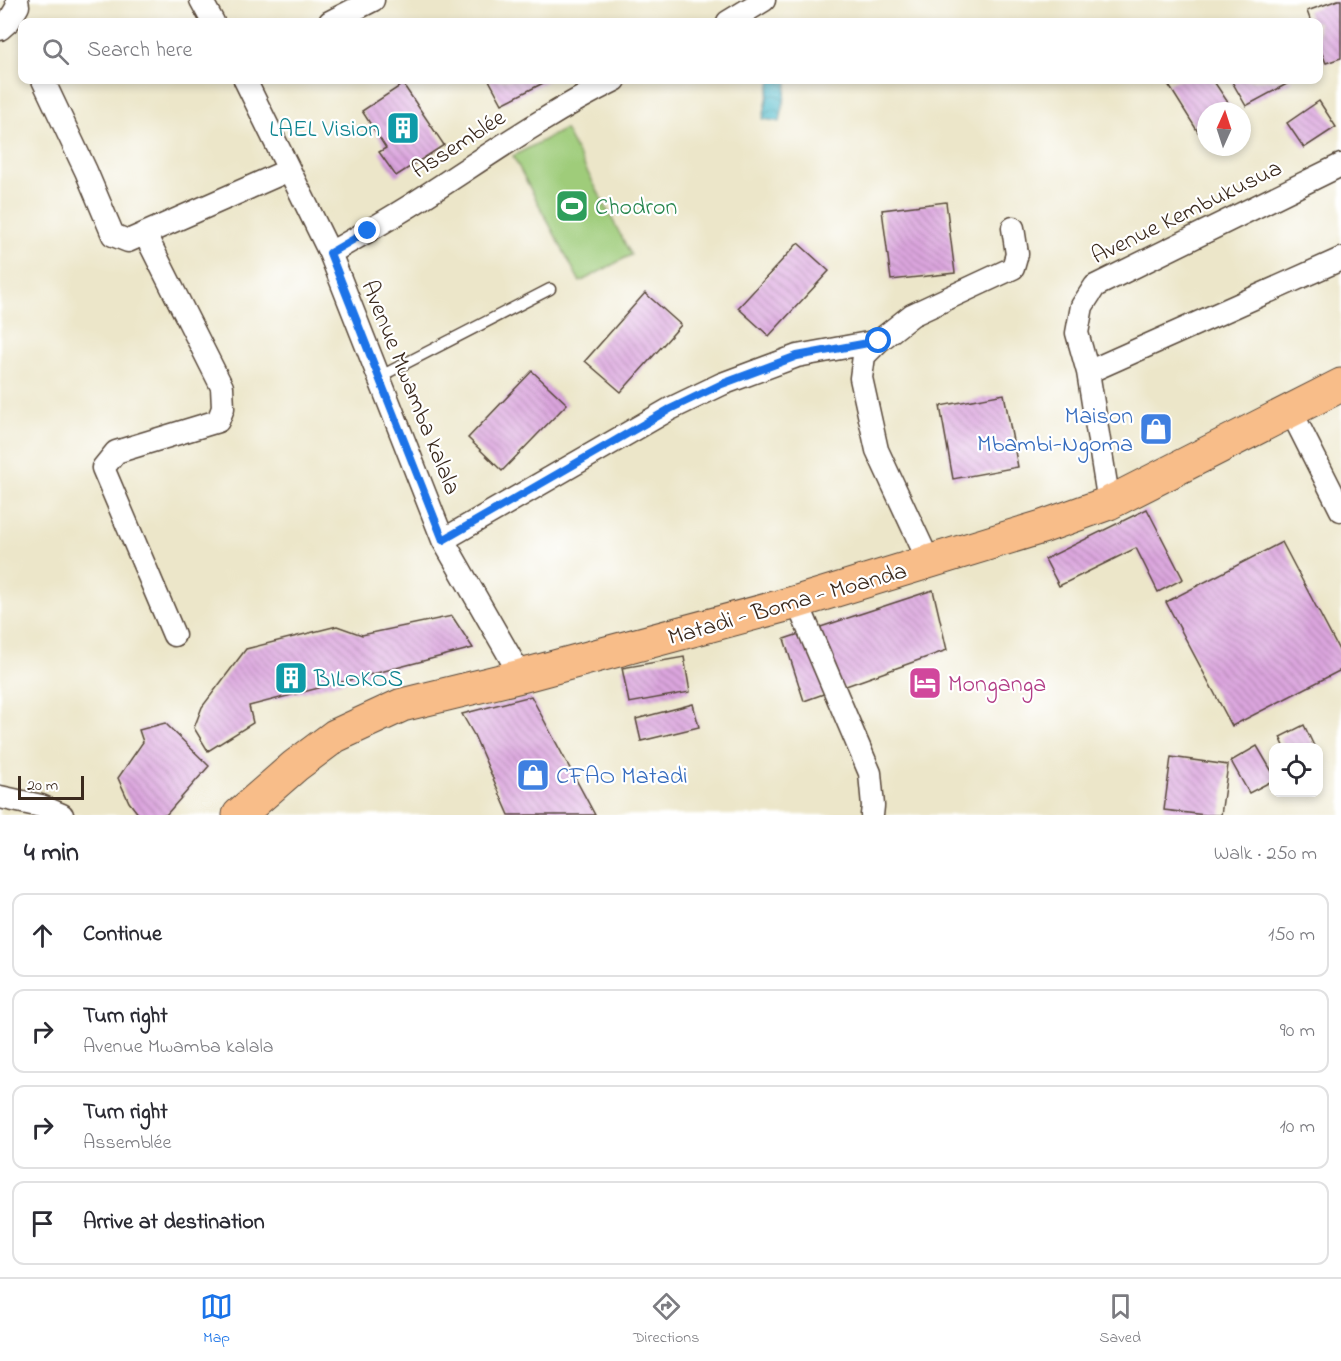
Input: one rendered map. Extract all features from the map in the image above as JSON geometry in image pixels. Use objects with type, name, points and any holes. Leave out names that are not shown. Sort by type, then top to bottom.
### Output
[{"type":"highway","name":"Matadi - Boma - Moanda","points":[[239,815],[335,735],[402,705],[521,676],[797,602],[1042,527],[1109,503],[1341,385]]},
{"type":"street","points":[[0,29],[9,21],[18,6],[17,0]]},
{"type":"street","points":[[201,0],[211,18]]},
{"type":"street","points":[[338,18],[373,0]]},
{"type":"street","points":[[735,18],[764,0]]},
{"type":"street","points":[[45,84],[113,235],[128,241],[289,170]]},
{"type":"street","name":"Avenue Mwamba kalala","points":[[247,84],[330,253],[443,540],[521,676]]},
{"type":"street","name":"Assemblée","points":[[330,253],[412,205],[468,166],[607,84]]},
{"type":"street","name":"Avenue Kembukusua","points":[[1109,503],[1088,372],[1077,333],[1082,306],[1095,286],[1341,165]]},
{"type":"street","points":[[929,562],[877,450],[861,378],[864,356],[912,315],[1012,268],[1017,254],[1013,228]]},
{"type":"street","points":[[145,234],[222,387],[223,408],[218,421],[116,452],[103,468],[174,635]]},
{"type":"street","points":[[1088,372],[1341,260]]},
{"type":"street","points":[[443,540],[670,409],[722,384],[797,356],[879,341]]},
{"type":"street","points":[[1290,411],[1341,510]]},
{"type":"street","points":[[797,602],[870,773],[872,815]]},
{"type":"street","points":[[0,797],[41,806],[62,815]]},
{"type":"lane","points":[[379,377],[550,289]]},
{"type":"green space","name":"Chodron","points":[[565,129],[631,255],[580,282],[513,156]]},
{"type":"water","points":[[770,84],[787,84],[780,122],[763,119]]},
{"type":"building","points":[[1341,0],[1341,58],[1326,63],[1323,56],[1323,18],[1310,18],[1307,11]]},
{"type":"building","name":"LAEL Vision","points":[[403,84],[444,145],[396,176],[379,152],[386,148],[362,111]]},
{"type":"building","points":[[491,84],[541,84],[502,104]]},
{"type":"building","points":[[1168,84],[1216,84],[1228,102],[1197,102],[1197,130]]},
{"type":"building","points":[[1233,84],[1287,84],[1251,103],[1244,102]]},
{"type":"building","points":[[1319,101],[1336,127],[1304,148],[1287,123]]},
{"type":"building","points":[[946,202],[955,273],[891,280],[882,210]]},
{"type":"building","points":[[798,243],[829,271],[769,336],[738,308]]},
{"type":"building","points":[[645,293],[681,325],[621,392],[585,361]]},
{"type":"building","points":[[532,371],[567,404],[502,471],[468,438]]},
{"type":"building","points":[[1004,394],[1018,467],[953,479],[940,406]]},
{"type":"building","points":[[1147,509],[1183,579],[1158,592],[1136,548],[1059,586],[1045,559]]},
{"type":"building","points":[[1282,542],[1341,654],[1341,670],[1232,726],[1166,602]]},
{"type":"building","points":[[933,590],[947,650],[804,701],[784,639]]},
{"type":"building","name":"BILOKOS","points":[[452,616],[473,648],[249,706],[253,723],[208,751],[194,728],[202,707],[246,649],[337,626],[362,635]]},
{"type":"building","points":[[684,657],[690,692],[629,703],[622,668]]},
{"type":"building","name":"CFAO Matadi","points":[[531,696],[595,815],[509,815],[474,735],[462,714]]},
{"type":"building","points":[[693,704],[699,727],[641,741],[636,719]]},
{"type":"building","points":[[165,723],[209,766],[166,815],[139,815],[129,802],[118,778],[143,742],[139,730]]},
{"type":"building","points":[[1304,725],[1313,743],[1283,743],[1280,737]]},
{"type":"building","points":[[1257,746],[1269,766],[1269,783],[1249,793],[1231,761]]},
{"type":"building","points":[[1171,757],[1228,765],[1221,815],[1164,810]]},
{"type":"place","name":"LAEL Vision","points":[[403,128]]},
{"type":"place","name":"Chodron","points":[[572,206]]},
{"type":"place","name":"Maison Mbambi-Ngoma","points":[[1156,429]]},
{"type":"place","name":"BILOKOS","points":[[291,678]]},
{"type":"place","name":"Monganga","points":[[925,683]]},
{"type":"place","name":"CFAO Matadi","points":[[533,775]]},
{"type":"route","points":[[368,231],[330,253],[443,540],[670,409],[722,384],[797,356],[879,341]]}]
